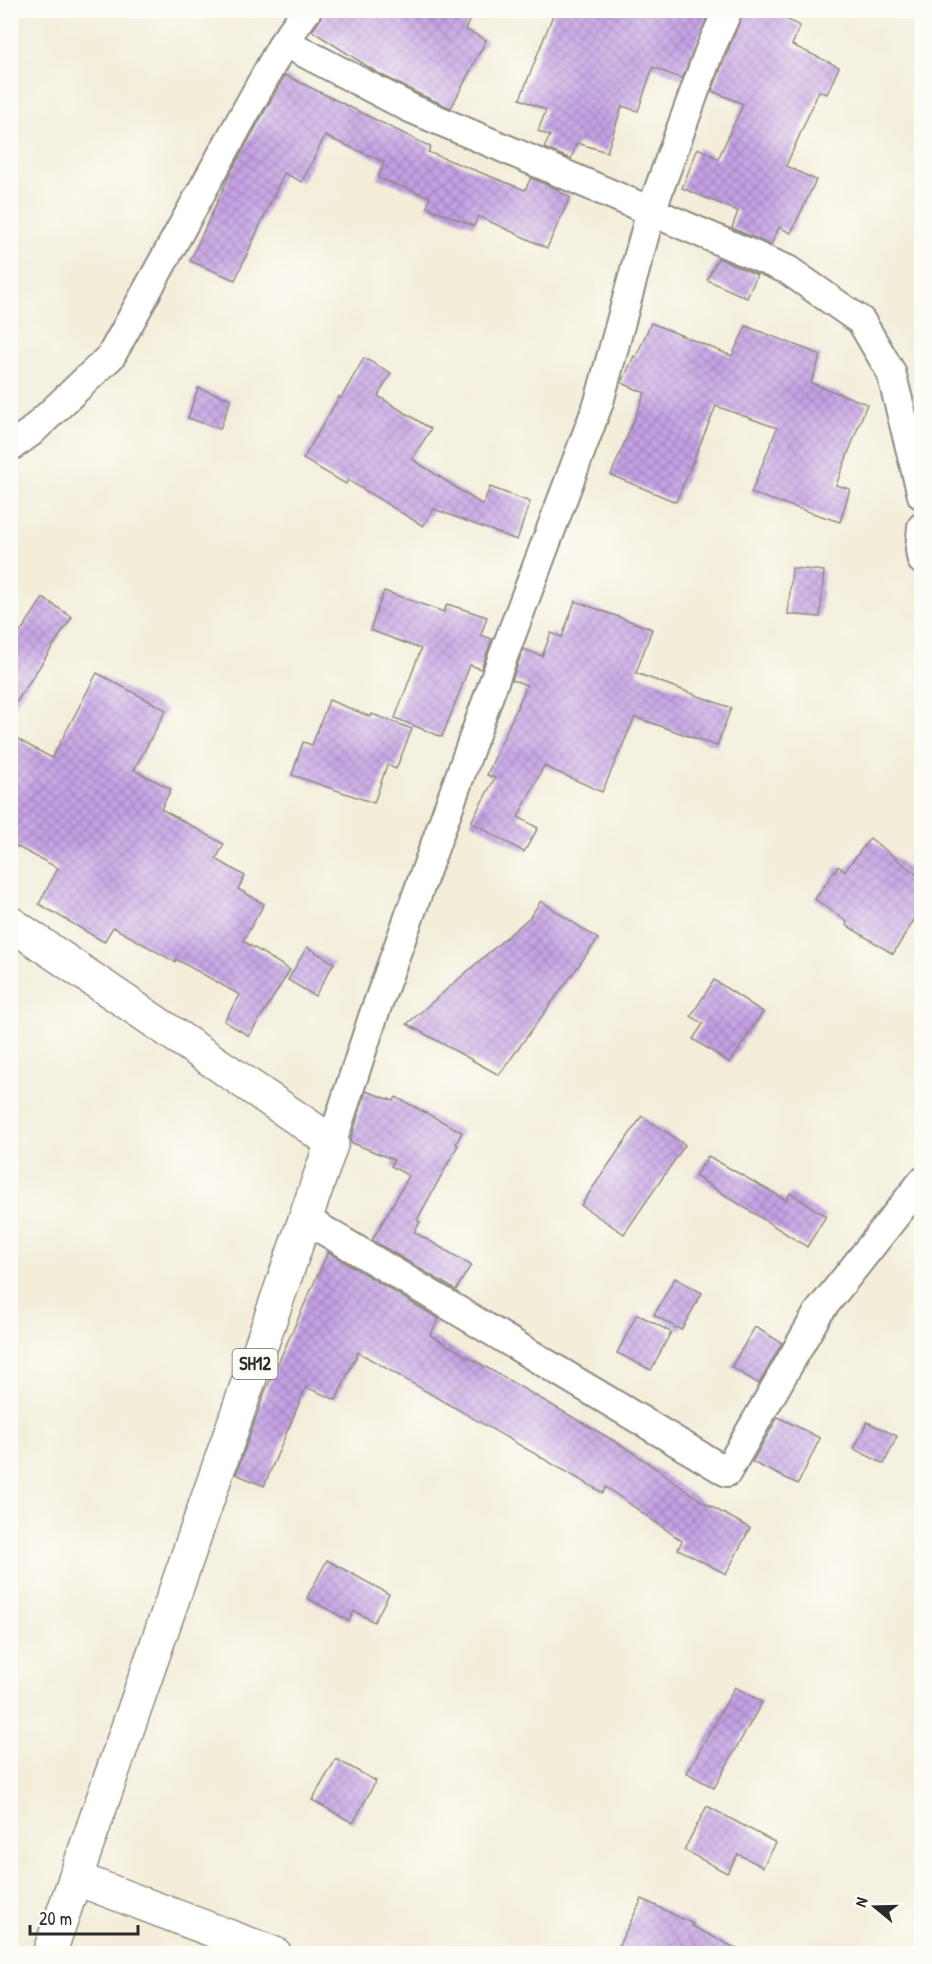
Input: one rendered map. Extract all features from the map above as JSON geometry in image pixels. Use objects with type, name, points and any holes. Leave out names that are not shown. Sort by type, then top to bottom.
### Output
[{"type":"main road","points":[[10,922],[332,1142]]},
{"type":"main road","name":"SH12","points":[[49,1953],[332,1142]]},
{"type":"main road","points":[[75,1878],[275,1953]]},
{"type":"street","points":[[10,447],[31,432],[111,356],[284,42],[307,10]]},
{"type":"street","points":[[332,1142],[373,1017],[501,662],[599,402],[651,211],[709,52],[728,10]]},
{"type":"street","points":[[284,42],[410,108],[788,270],[861,321],[891,372],[921,495]]},
{"type":"street","points":[[921,526],[921,560]]},
{"type":"street","points":[[306,1219],[727,1472],[818,1313],[921,1182]]},
{"type":"building","points":[[323,10],[475,10],[465,29],[486,40],[451,108],[378,73],[312,31],[320,20]]},
{"type":"building","points":[[555,10],[710,10],[682,79],[653,67],[638,111],[622,106],[607,152],[577,143],[571,159],[544,148],[550,136],[538,131],[546,110],[520,99]]},
{"type":"building","points":[[744,10],[791,10],[786,19],[800,26],[792,45],[839,67],[827,94],[819,91],[786,166],[816,180],[791,233],[779,227],[771,245],[732,228],[738,211],[682,188],[698,148],[718,159],[743,104],[712,91]]},
{"type":"building","points":[[285,75],[431,147],[428,152],[525,190],[531,178],[570,197],[547,248],[478,216],[474,226],[427,207],[430,197],[378,178],[384,162],[325,136],[302,182],[284,173],[235,280],[190,261],[231,172]]},
{"type":"building","points":[[718,258],[757,275],[747,298],[707,280]]},
{"type":"building","points":[[651,323],[732,356],[746,326],[821,355],[811,383],[867,404],[836,485],[850,489],[840,522],[751,493],[777,428],[716,406],[676,502],[611,475],[645,393],[622,383]]},
{"type":"building","points":[[364,358],[391,373],[378,396],[431,429],[412,459],[483,505],[490,487],[530,502],[517,540],[434,509],[423,526],[348,480],[346,484],[303,459]]},
{"type":"building","points":[[198,388],[231,399],[220,429],[188,418]]},
{"type":"building","points":[[792,568],[824,571],[820,617],[788,614]]},
{"type":"building","points":[[384,591],[444,612],[447,604],[487,617],[481,635],[492,639],[481,669],[470,665],[442,737],[395,718],[421,649],[370,630]]},
{"type":"building","points":[[43,598],[72,617],[10,712],[10,648]]},
{"type":"building","points":[[575,601],[652,629],[636,673],[731,708],[717,746],[635,717],[602,792],[544,766],[518,817],[538,828],[524,852],[471,822],[495,778],[487,775],[527,685],[512,680],[523,649],[542,656],[551,633],[562,637]]},
{"type":"building","points":[[97,673],[166,710],[134,770],[171,789],[161,809],[224,844],[216,859],[245,876],[238,889],[264,904],[243,941],[290,970],[249,1036],[224,1021],[240,995],[113,927],[104,942],[39,904],[58,868],[10,843],[10,735],[52,758]]},
{"type":"building","points":[[329,700],[371,717],[372,714],[412,729],[396,769],[387,765],[374,803],[292,775],[303,742],[312,745]]},
{"type":"building","points":[[870,838],[921,878],[921,909],[893,954],[846,925],[847,922],[815,899],[838,866],[845,871]]},
{"type":"building","points":[[541,901],[598,939],[499,1075],[407,1024],[530,917]]},
{"type":"building","points":[[307,947],[334,963],[315,996],[288,980]]},
{"type":"building","points":[[714,980],[763,1012],[730,1063],[693,1039],[703,1024],[691,1016]]},
{"type":"building","points":[[366,1091],[394,1101],[396,1097],[462,1132],[456,1144],[458,1145],[417,1220],[420,1222],[414,1232],[471,1265],[456,1290],[372,1240],[409,1176],[391,1166],[394,1160],[350,1142]]},
{"type":"building","points":[[642,1116],[685,1145],[624,1234],[581,1205]]},
{"type":"building","points":[[708,1156],[786,1200],[790,1193],[826,1216],[807,1247],[695,1176]]},
{"type":"building","points":[[328,1252],[439,1319],[430,1335],[628,1449],[703,1502],[750,1528],[726,1574],[678,1549],[682,1541],[606,1487],[603,1493],[358,1352],[336,1400],[306,1387],[264,1486],[236,1474],[265,1392]]},
{"type":"building","points":[[675,1278],[702,1293],[681,1330],[654,1315]]},
{"type":"building","points":[[637,1314],[671,1332],[651,1370],[617,1353]]},
{"type":"building","points":[[755,1327],[782,1343],[759,1384],[731,1367]]},
{"type":"building","points":[[778,1417],[820,1438],[798,1484],[752,1462]]},
{"type":"building","points":[[867,1422],[897,1436],[884,1464],[854,1449]]},
{"type":"building","points":[[327,1560],[389,1594],[374,1622],[354,1611],[349,1621],[307,1598]]},
{"type":"building","points":[[735,1687],[762,1702],[714,1788],[687,1773]]},
{"type":"building","points":[[336,1759],[376,1781],[353,1823],[312,1800]]},
{"type":"building","points":[[707,1806],[776,1843],[763,1867],[738,1854],[727,1873],[684,1850]]},
{"type":"building","points":[[642,1899],[693,1924],[692,1926],[745,1953],[615,1953]]}]
